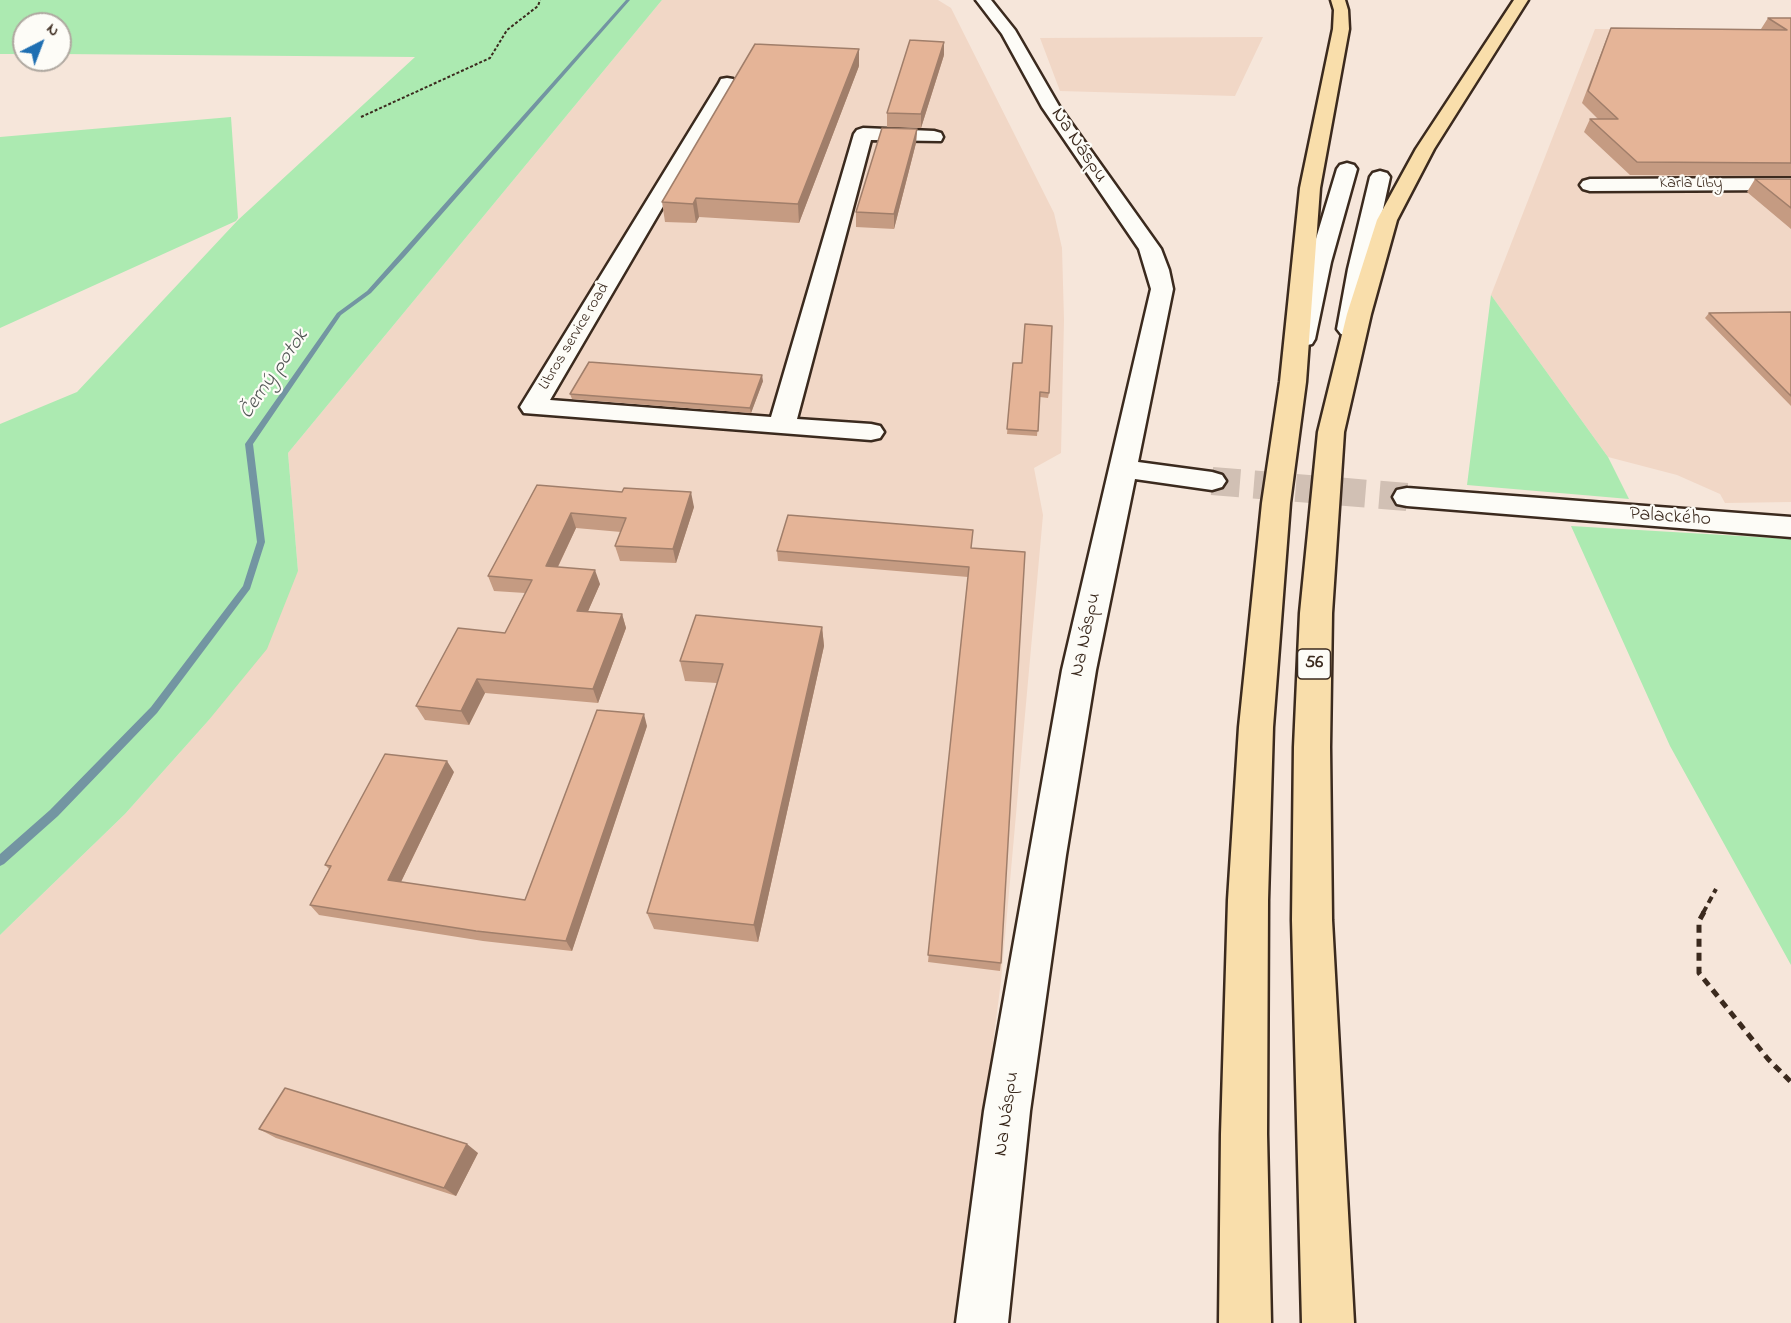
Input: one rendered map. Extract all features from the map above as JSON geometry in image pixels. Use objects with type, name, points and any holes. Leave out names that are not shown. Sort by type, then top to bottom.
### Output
[{"type":"highway","name":"56","points":[[1328,1323],[1313,931],[1312,747],[1316,613],[1323,505],[1331,432],[1359,314],[1387,220],[1425,148],[1521,0]]},
{"type":"highway","points":[[1245,1323],[1244,1134],[1248,900],[1256,727],[1276,503],[1293,381],[1310,188],[1340,14]]},
{"type":"street","name":"Na Náspu","points":[[982,1323],[1007,1111],[1079,670],[1162,296],[1158,270],[1150,249],[1051,107],[1009,33],[983,0]]},
{"type":"street","name":"Libros service road","points":[[727,83],[533,407],[782,426]]},
{"type":"street","points":[[871,432],[782,426],[863,134],[934,137]]},
{"type":"street","points":[[1293,381],[1320,262],[1347,169]]},
{"type":"street","points":[[1339,393],[1359,269],[1380,177]]},
{"type":"street","name":"Karla Líby","points":[[1590,184],[1791,184]]},
{"type":"street","points":[[1124,469],[1212,481]]},
{"type":"street","name":"Palackého","points":[[1407,497],[1791,527]]},
{"type":"path","points":[[361,117],[490,58],[507,30],[538,6],[540,0]]},
{"type":"path","points":[[1716,889],[1699,921],[1699,973],[1768,1059],[1791,1082]]},
{"type":"shaded area","points":[[662,0],[938,0],[951,8],[1054,213],[1062,248],[1064,320],[1061,453],[1034,468],[1043,515],[1001,981],[957,1323],[0,1323],[0,935],[125,814],[208,721],[298,571],[288,453]]},
{"type":"shaded area","points":[[1595,29],[1791,30],[1791,502],[1725,503],[1720,494],[1677,475],[1608,457],[1491,295]]},
{"type":"shaded area","points":[[1263,37],[1235,96],[1060,91],[1040,38]]},
{"type":"green space","points":[[0,0],[662,0],[288,453],[298,571],[267,649],[208,721],[125,814],[0,935],[0,424],[77,392],[238,220],[415,57],[72,54],[72,12],[12,12],[12,54],[0,54]]},
{"type":"green space","points":[[231,117],[238,218],[236,221],[0,328],[0,137]]},
{"type":"green space","points":[[1491,295],[1608,457],[1629,499],[1467,485]]},
{"type":"green space","points":[[1571,526],[1791,539],[1791,965],[1670,746]]},
{"type":"building","points":[[1768,18],[1791,18],[1791,163],[1637,162],[1590,119],[1618,119],[1588,91],[1611,28],[1787,30]]},
{"type":"building","points":[[910,40],[944,42],[921,114],[887,113]]},
{"type":"building","points":[[755,44],[859,49],[798,204],[696,198],[693,204],[662,202]]},
{"type":"building","points":[[882,128],[917,129],[894,214],[856,212]]},
{"type":"building","points":[[1755,179],[1791,179],[1791,208]]},
{"type":"building","points":[[1791,312],[1791,396],[1709,313]]},
{"type":"building","points":[[1025,324],[1052,326],[1049,393],[1040,392],[1038,431],[1007,429],[1013,363],[1022,363]]},
{"type":"building","points":[[589,362],[762,375],[750,408],[570,394]]},
{"type":"building","points":[[537,485],[622,492],[624,488],[691,492],[673,549],[615,546],[626,518],[571,513],[546,566],[595,570],[577,611],[622,614],[593,689],[477,679],[461,711],[416,706],[458,628],[505,633],[532,580],[488,576]]},
{"type":"building","points":[[788,515],[973,530],[971,548],[1025,552],[1001,963],[928,955],[969,567],[777,551]]},
{"type":"building","points":[[696,615],[822,627],[754,925],[647,913],[723,664],[680,661]]},
{"type":"building","points":[[597,710],[644,714],[566,941],[476,931],[310,905],[331,866],[325,865],[385,754],[447,761],[388,880],[525,900]]},
{"type":"building","points":[[285,1088],[467,1144],[444,1188],[259,1129]]},
{"type":"waterway","name":"Černý potok","points":[[0,861],[54,813],[154,710],[247,587],[261,542],[249,444],[339,314],[369,292],[628,0]]},
{"type":"tunnel","points":[[1212,481],[1407,497]]}]
